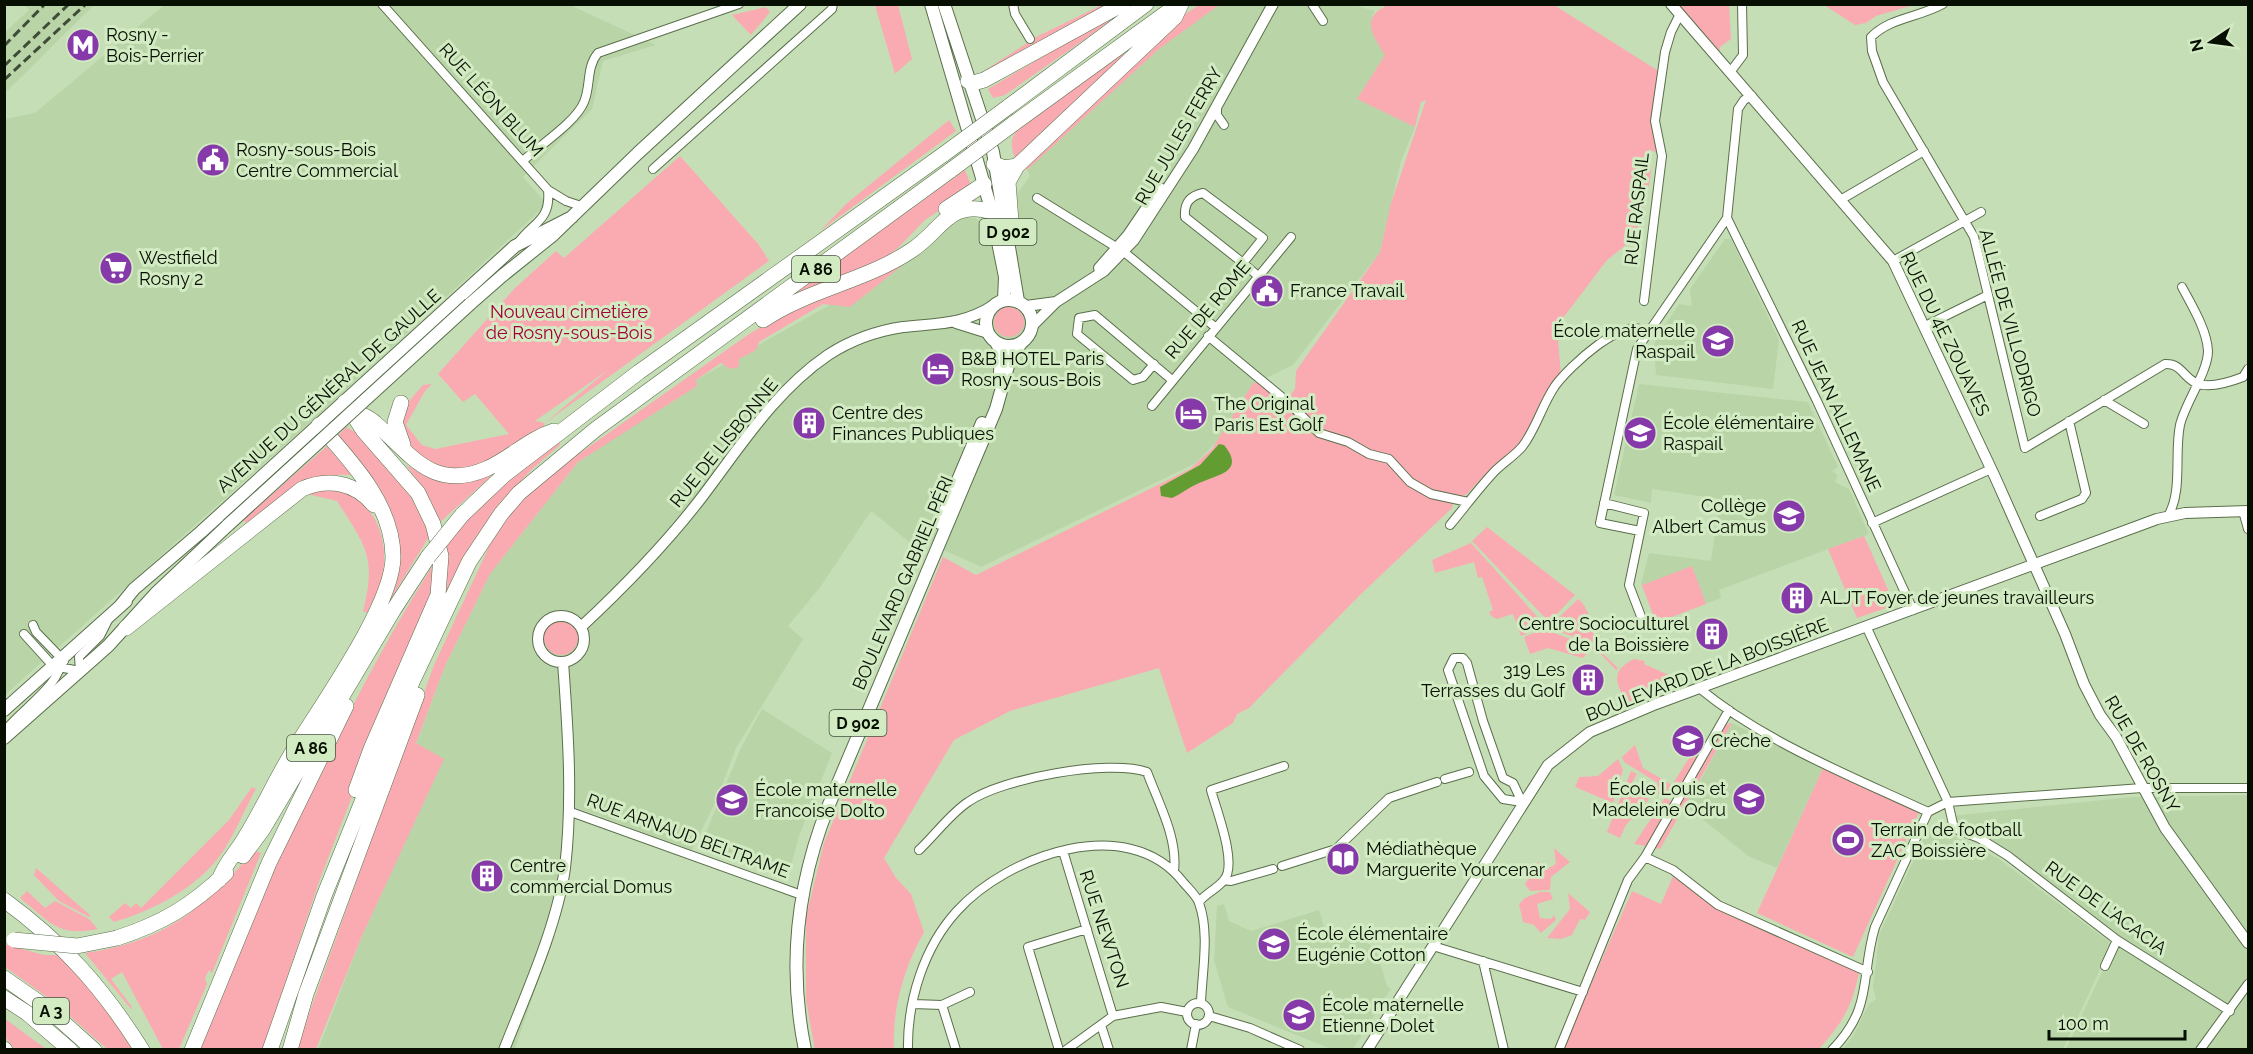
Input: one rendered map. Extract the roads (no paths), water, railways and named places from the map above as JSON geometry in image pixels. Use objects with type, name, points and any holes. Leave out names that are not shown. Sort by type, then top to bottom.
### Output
[{"type":"highway","points":[[971,87],[981,87],[1123,4]]},
{"type":"highway","name":"A 86","points":[[9,938],[77,946],[117,938],[164,921],[182,910],[219,880],[242,858],[264,829],[393,609],[428,557],[462,515],[504,475],[658,359],[944,154],[1146,4]]},
{"type":"highway","points":[[1009,238],[1011,221],[1007,190],[1008,182],[1017,166],[1175,17],[1179,4]]},
{"type":"highway","name":"A 86","points":[[270,1050],[324,896],[441,618],[469,562],[501,514],[519,493],[561,456],[1179,4]]},
{"type":"highway","points":[[993,164],[1005,168],[1017,166]]},
{"type":"highway","points":[[900,256],[936,217],[984,184]]},
{"type":"highway","points":[[681,369],[797,300],[912,250],[953,214],[971,208],[992,212]]},
{"type":"highway","points":[[401,403],[395,427],[412,460]]},
{"type":"highway","points":[[347,406],[374,422],[412,460],[444,475],[477,472],[488,468],[539,436],[568,427]]},
{"type":"highway","points":[[324,896],[340,838],[371,749],[432,611],[441,579],[441,556],[433,524],[418,493],[363,430],[347,406]]},
{"type":"highway","points":[[219,880],[225,864],[242,842],[288,758],[360,642],[389,583],[393,558],[385,519],[361,473],[319,426]]},
{"type":"highway","points":[[126,628],[282,503],[316,483],[330,482],[358,491],[385,519]]},
{"type":"highway","points":[[192,1050],[269,863],[393,609]]},
{"type":"highway","points":[[290,1050],[306,994],[435,646],[441,618]]},
{"type":"highway","points":[[4,900],[42,927],[77,961],[105,994],[142,1050]]},
{"type":"highway","name":"A 3","points":[[4,978],[47,1008],[94,1050]]},
{"type":"highway","name":"A 3","points":[[4,998],[27,1013],[70,1050]]},
{"type":"main road","name":"AVENUE DU GÉNÉRAL DE GAULLE","points":[[4,738],[126,628],[157,592],[228,525],[470,304],[584,207],[800,4]]},
{"type":"main road","name":"D 902","points":[[931,4],[992,212],[1005,277],[999,302]]},
{"type":"main road","points":[[940,4],[955,39]]},
{"type":"main road","name":"D 902","points":[[945,4],[971,87],[984,120],[1022,304]]},
{"type":"main road","name":"RUE JULES FERRY","points":[[1120,250],[1152,216],[1179,167],[1208,124],[1273,4]]},
{"type":"main road","name":"RUE JULES FERRY","points":[[1033,325],[1056,302],[1104,271],[1120,250],[1265,13],[1273,4]]},
{"type":"main road","name":"RUE DU 4E ZOUAVES","points":[[1671,4],[1679,16],[1842,199],[1893,261],[2034,566]]},
{"type":"main road","points":[[963,109],[971,87]]},
{"type":"main road","points":[[975,149],[993,164],[984,184]]},
{"type":"main road","name":"AVENUE DU GÉNÉRAL DE GAULLE","points":[[4,710],[59,665],[134,589],[319,426],[347,406],[515,246],[572,217]]},
{"type":"main road","points":[[999,302],[1022,304],[1031,315],[1033,325],[1029,335],[1021,343],[1008,346],[992,338],[986,321],[999,302]]},
{"type":"main road","name":"RUE DE LISBONNE","points":[[581,627],[659,548],[769,409],[806,371],[832,353],[867,335],[903,327],[956,323],[981,313],[999,302]]},
{"type":"main road","name":"RUE JULES FERRY","points":[[1022,304],[1056,302]]},
{"type":"main road","name":"RUE DE LISBONNE","points":[[956,323],[992,338]]},
{"type":"main road","name":"BOULEVARD GABRIEL PÉRI","points":[[800,1050],[793,1023],[788,972],[796,893],[805,853],[993,398],[1002,359],[992,338]]},
{"type":"main road","name":"BOULEVARD GABRIEL PÉRI","points":[[805,1050],[797,997],[799,914],[820,827],[996,410],[1010,359],[1021,343]]},
{"type":"main road","name":"BOULEVARD DE LA BOISSIÈRE","points":[[1367,1050],[1522,802],[1548,765],[1590,732],[1699,688],[2168,516],[2246,511]]},
{"type":"main road","name":"AVENUE DU GÉNÉRAL DE GAULLE","points":[[116,608],[228,525]]},
{"type":"main road","name":"RUE DE ROSNY","points":[[2034,566],[2068,639],[2084,684],[2100,715],[2116,737],[2165,828],[2248,943]]},
{"type":"main road","points":[[564,615],[581,627],[584,640],[580,652],[563,662],[548,659],[542,653],[537,639],[541,626],[551,617],[564,615]]},
{"type":"main road","points":[[504,1050],[552,918],[565,869],[570,758],[563,662]]},
{"type":"street","points":[[524,160],[574,116],[584,102],[591,62],[598,53],[739,4]]},
{"type":"street","points":[[653,169],[832,9],[833,4]]},
{"type":"street","points":[[1013,4],[1014,14],[1030,39]]},
{"type":"street","points":[[1312,4],[1323,21]]},
{"type":"street","points":[[1731,72],[1743,55],[1742,4]]},
{"type":"street","name":"ALLÉE DE VILLODRIGO","points":[[1943,4],[1928,13],[1886,24],[1871,38],[1872,51],[1883,82],[1974,237],[2025,448],[2069,421]]},
{"type":"street","name":"RUE LÉON BLUM","points":[[384,5],[524,160],[548,190],[566,201],[584,207]]},
{"type":"street","name":"RUE RASPAIL","points":[[1644,301],[1662,156],[1655,121],[1665,52],[1679,16]]},
{"type":"street","points":[[1640,531],[1600,523],[1637,349],[1727,218],[1738,109],[1744,100],[1752,96]]},
{"type":"street","points":[[1842,199],[1924,151]]},
{"type":"street","points":[[515,246],[524,234],[543,219],[549,202],[548,190]]},
{"type":"street","points":[[1243,263],[1263,238],[1203,194],[1194,195],[1187,202],[1185,217],[1258,276]]},
{"type":"street","points":[[1037,198],[1120,250],[1215,327]]},
{"type":"street","points":[[1893,261],[1982,212]]},
{"type":"street","name":"RUE JEAN ALLEMANE","points":[[1727,218],[1817,401],[1912,610]]},
{"type":"street","name":"RUE DE ROME","points":[[1152,406],[1291,237]]},
{"type":"street","points":[[2168,516],[2175,504],[2177,442],[2181,423],[2206,361],[2207,348],[2182,287]]},
{"type":"street","points":[[1925,326],[1988,295]]},
{"type":"street","points":[[1154,364],[1143,377],[1133,380],[1077,334],[1079,318],[1095,315],[1154,364],[1172,380]]},
{"type":"street","points":[[1450,525],[1467,502],[1498,468],[1521,448],[1553,389],[1580,360],[1602,342],[1630,327],[1642,328],[1647,333]]},
{"type":"street","points":[[1208,336],[1289,403],[1319,433],[1348,442],[1369,454],[1389,459],[1410,482],[1431,494],[1467,502]]},
{"type":"street","points":[[2040,516],[2082,499],[2086,494],[2069,421],[2164,364],[2176,365],[2196,384],[2221,384],[2242,377],[2248,369]]},
{"type":"street","points":[[2104,400],[2144,424]]},
{"type":"street","points":[[1872,523],[1991,469]]},
{"type":"street","points":[[1604,503],[1644,513],[1629,585],[1642,619]]},
{"type":"street","points":[[2246,511],[2248,529]]},
{"type":"street","points":[[24,634],[59,665],[80,671],[79,657],[100,636],[116,608]]},
{"type":"street","points":[[33,625],[59,665]]},
{"type":"street","name":"RUE DE L'ACACIA","points":[[1866,627],[1948,802],[1953,824],[1958,830],[1978,838],[2008,856],[2117,940],[2230,1011]]},
{"type":"street","points":[[1454,658],[1463,658],[1467,663],[1483,721],[1503,778],[1513,783],[1522,802],[1503,799],[1484,776],[1448,670],[1454,658]]},
{"type":"street","points":[[4,732],[59,665]]},
{"type":"street","points":[[1699,688],[1729,710],[1810,758],[1929,812]]},
{"type":"street","points":[[1559,1050],[1628,880],[1645,857],[1729,710]]},
{"type":"street","points":[[919,850],[969,801],[1022,780],[1123,766],[1147,772],[1173,843],[1176,859],[1174,870]]},
{"type":"street","points":[[1199,902],[1224,880],[1229,869],[1225,837],[1210,790],[1284,766]]},
{"type":"street","points":[[1224,880],[1231,881],[1336,849],[1389,798],[1468,772]]},
{"type":"street","points":[[1832,1050],[1851,1028],[1862,1006],[1868,972],[1869,946],[1875,927],[1929,812],[1948,802],[2142,788],[2248,788]]},
{"type":"street","name":"RUE ARNAUD BELTRAME","points":[[568,811],[796,893]]},
{"type":"street","points":[[908,1050],[908,1034],[919,977],[932,948],[958,911],[986,886],[1017,867],[1063,851],[1096,846],[1124,846],[1153,855],[1174,870],[1199,902],[1204,928],[1201,1003],[1208,1010],[1209,1016],[1205,1022],[1196,1024],[1188,1019],[1187,1012],[1193,1004],[1201,1003]]},
{"type":"street","name":"RUE NEWTON","points":[[1063,851],[1113,1016]]},
{"type":"street","points":[[1645,857],[1673,870],[1718,905],[1868,972]]},
{"type":"street","points":[[1059,1050],[1028,947],[1087,929]]},
{"type":"street","points":[[2105,966],[2117,940]]},
{"type":"street","points":[[1433,946],[1583,992]]},
{"type":"street","points":[[1483,961],[1504,1050]]},
{"type":"street","points":[[2200,1050],[2248,984]]},
{"type":"street","points":[[913,1004],[942,1005],[970,992]]},
{"type":"street","points":[[942,1005],[956,1050]]},
{"type":"street","points":[[1066,1050],[1113,1016],[1161,1007],[1187,1012]]},
{"type":"street","points":[[1209,1016],[1250,1028],[1300,1050]]},
{"type":"street","points":[[1101,1024],[1109,1050]]},
{"type":"street","points":[[1191,1050],[1196,1024]]},
{"type":"railway","points":[[4,46],[45,4]]},
{"type":"railway","points":[[4,66],[69,4]]},
{"type":"railway","points":[[4,80],[86,4]]},
{"type":"place","name":"Rosny - Bois-Perrier","points":[[83,45]]},
{"type":"place","name":"Rosny-sous-Bois Centre Commercial","points":[[213,160]]},
{"type":"place","name":"Westfield Rosny 2","points":[[116,268]]},
{"type":"place","name":"France Travail","points":[[1267,291]]},
{"type":"place","name":"École maternelle Raspail","points":[[1718,341]]},
{"type":"place","name":"B&B HOTEL Paris Rosny-sous-Bois","points":[[938,369]]},
{"type":"place","name":"The Original Paris Est Golf","points":[[1191,414]]},
{"type":"place","name":"Centre des Finances Publiques","points":[[809,423]]},
{"type":"place","name":"École élémentaire Raspail","points":[[1640,433]]},
{"type":"place","name":"Collège Albert Camus","points":[[1789,516]]},
{"type":"place","name":"ALJT Foyer de jeunes travailleurs","points":[[1797,598]]},
{"type":"place","name":"Centre Socioculturel de la Boissière","points":[[1712,634]]},
{"type":"place","name":"319 Les Terrasses du Golf","points":[[1588,680]]},
{"type":"place","name":"Crèche","points":[[1688,741]]},
{"type":"place","name":"École Louis et Madeleine Odru","points":[[1749,799]]},
{"type":"place","name":"École maternelle Francoise Dolto","points":[[732,800]]},
{"type":"place","name":"Terrain de football ZAC Boissière","points":[[1848,840]]},
{"type":"place","name":"Médiathèque Marguerite Yourcenar","points":[[1343,859]]},
{"type":"place","name":"Centre commercial Domus","points":[[487,876]]},
{"type":"place","name":"École élémentaire Eugénie Cotton","points":[[1274,944]]},
{"type":"place","name":"École maternelle Etienne Dolet","points":[[1299,1015]]},
{"type":"park label","name":"Nouveau cimetière de Rosny-sous-Bois","points":[[569,322]]}]
